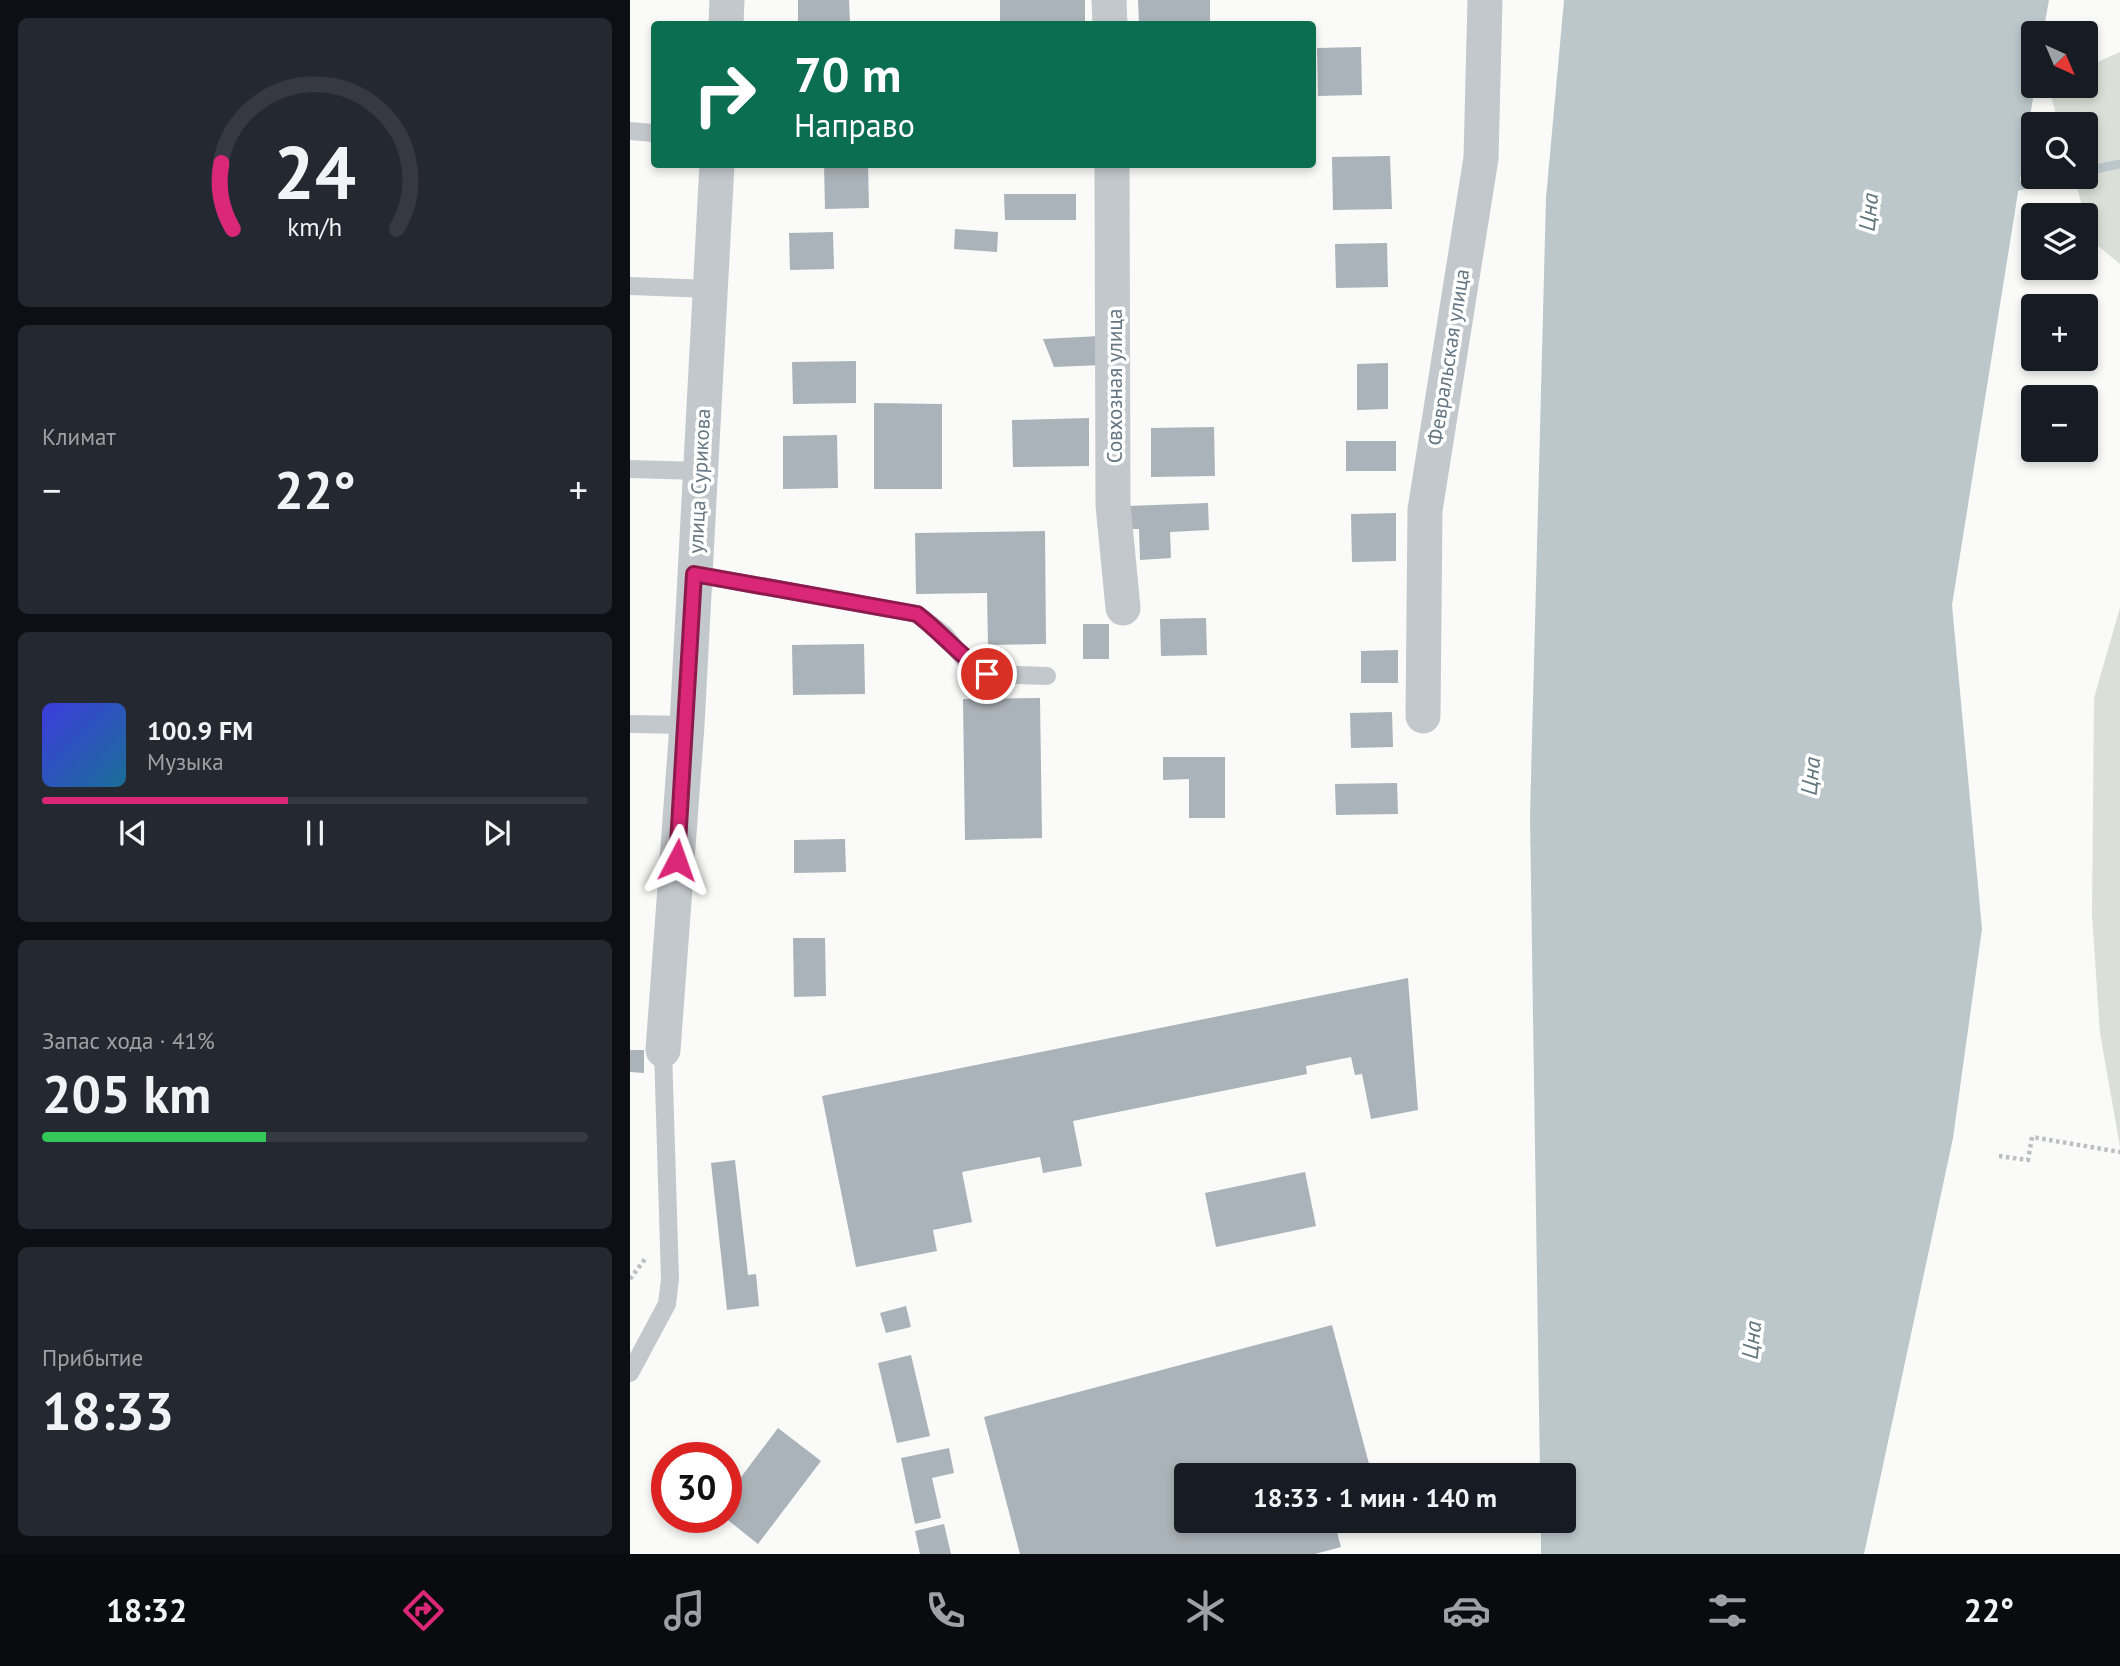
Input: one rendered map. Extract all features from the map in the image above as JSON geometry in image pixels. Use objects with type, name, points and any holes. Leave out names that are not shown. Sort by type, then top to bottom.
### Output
[{"type":"street","points":[[726,21],[727,0]]},
{"type":"street","points":[[1109,0],[1110,21]]},
{"type":"street","name":"Февральская улица","points":[[1423,716],[1424,510],[1481,158],[1485,0]]},
{"type":"street","name":"улица Сурикова","points":[[663,1050],[687,725],[717,168]]},
{"type":"street","name":"Совхозная улица","points":[[1112,168],[1113,505],[1123,608]]},
{"type":"lane","points":[[630,131],[651,132]]},
{"type":"lane","points":[[630,286],[710,289]]},
{"type":"lane","points":[[630,470],[700,471]]},
{"type":"lane","points":[[694,574],[917,614],[945,635],[964,659],[987,674],[1047,676]]},
{"type":"lane","points":[[630,724],[687,725]]},
{"type":"lane","points":[[630,1373],[667,1304],[670,1279],[663,1050]]},
{"type":"path","points":[[1999,1156],[2028,1160],[2032,1137],[2120,1152]]},
{"type":"shaded area","points":[[2120,52],[2120,264],[2098,246],[2098,203],[2081,203],[2077,189],[2098,189],[2098,112],[2056,112],[2051,98],[2098,98],[2098,62]]},
{"type":"shaded area","points":[[2120,608],[2120,1147],[2100,1033],[2092,915],[2094,698]]},
{"type":"water","name":"Цна","points":[[1564,0],[2049,0],[2045,21],[2021,21],[2021,98],[2033,98],[2031,112],[2021,112],[2021,174],[1952,605],[1982,929],[1953,1138],[1864,1554],[1541,1554],[1541,1533],[1576,1533],[1576,1463],[1540,1463],[1530,817],[1546,198]]},
{"type":"building","points":[[798,0],[849,0],[850,21],[798,21]]},
{"type":"building","points":[[1000,0],[1085,0],[1085,21],[1000,21]]},
{"type":"building","points":[[1138,0],[1210,0],[1210,21],[1139,21]]},
{"type":"building","points":[[1361,47],[1362,95],[1318,96],[1317,48]]},
{"type":"building","points":[[1390,156],[1392,209],[1333,210],[1332,157]]},
{"type":"building","points":[[824,168],[868,168],[869,208],[825,209]]},
{"type":"building","points":[[1004,194],[1076,194],[1076,220],[1005,220]]},
{"type":"building","points":[[955,229],[998,232],[997,252],[954,249]]},
{"type":"building","points":[[833,232],[834,269],[790,270],[789,233]]},
{"type":"building","points":[[1387,243],[1388,287],[1336,288],[1335,244]]},
{"type":"building","points":[[1100,336],[1102,365],[1054,367],[1043,339]]},
{"type":"building","points":[[856,361],[856,403],[793,404],[792,362]]},
{"type":"building","points":[[1388,363],[1388,409],[1357,410],[1357,364]]},
{"type":"building","points":[[874,403],[942,404],[942,489],[874,489]]},
{"type":"building","points":[[1089,418],[1089,466],[1013,467],[1012,420]]},
{"type":"building","points":[[1214,427],[1215,476],[1151,477],[1151,428]]},
{"type":"building","points":[[837,435],[838,488],[783,489],[783,436]]},
{"type":"building","points":[[1346,441],[1396,441],[1396,471],[1346,471]]},
{"type":"building","points":[[1208,503],[1209,530],[1170,532],[1171,558],[1140,560],[1139,529],[1129,529],[1128,506]]},
{"type":"building","points":[[1396,513],[1396,561],[1352,562],[1351,514]]},
{"type":"building","points":[[1045,531],[1046,644],[988,645],[987,593],[916,594],[915,533]]},
{"type":"building","points":[[1206,618],[1207,655],[1161,656],[1160,619]]},
{"type":"building","points":[[1083,624],[1109,624],[1109,659],[1083,659]]},
{"type":"building","points":[[864,644],[865,694],[793,695],[792,645]]},
{"type":"building","points":[[1398,650],[1398,683],[1361,683],[1361,651]]},
{"type":"building","points":[[1040,698],[1042,838],[965,840],[963,699]]},
{"type":"building","points":[[1392,712],[1393,747],[1351,748],[1350,713]]},
{"type":"building","points":[[1163,757],[1225,757],[1225,818],[1189,818],[1189,779],[1163,780]]},
{"type":"building","points":[[1397,783],[1398,814],[1336,815],[1335,784]]},
{"type":"building","points":[[845,839],[846,872],[794,873],[794,840]]},
{"type":"building","points":[[793,938],[825,938],[826,996],[794,997]]},
{"type":"building","points":[[1408,978],[1418,1110],[1371,1119],[1362,1074],[1355,1075],[1351,1057],[1306,1066],[1307,1074],[1073,1121],[1082,1166],[1043,1173],[1040,1157],[962,1172],[972,1222],[933,1230],[937,1251],[856,1267],[822,1096]]},
{"type":"building","points":[[630,1050],[644,1050],[644,1073],[630,1072]]},
{"type":"building","points":[[735,1160],[748,1275],[756,1274],[759,1306],[727,1310],[711,1163]]},
{"type":"building","points":[[1305,1172],[1316,1226],[1216,1247],[1205,1193]]},
{"type":"building","points":[[906,1306],[911,1327],[886,1333],[880,1313]]},
{"type":"building","points":[[1332,1325],[1369,1463],[1174,1463],[1174,1533],[1337,1533],[1341,1547],[1315,1554],[1020,1554],[984,1417]]},
{"type":"building","points":[[911,1355],[930,1436],[897,1443],[878,1363]]},
{"type":"building","points":[[778,1428],[821,1461],[758,1544],[742,1531],[742,1476]]},
{"type":"building","points":[[949,1448],[954,1473],[932,1478],[941,1518],[915,1524],[901,1458]]},
{"type":"building","points":[[944,1524],[951,1554],[920,1554],[915,1531]]},
{"type":"waterway","points":[[2098,169],[2120,164]]},
{"type":"waterway","points":[[2008,188],[2021,185]]},
{"type":"route","points":[[677,860],[694,574],[917,614],[945,635],[964,659],[987,674]]}]
